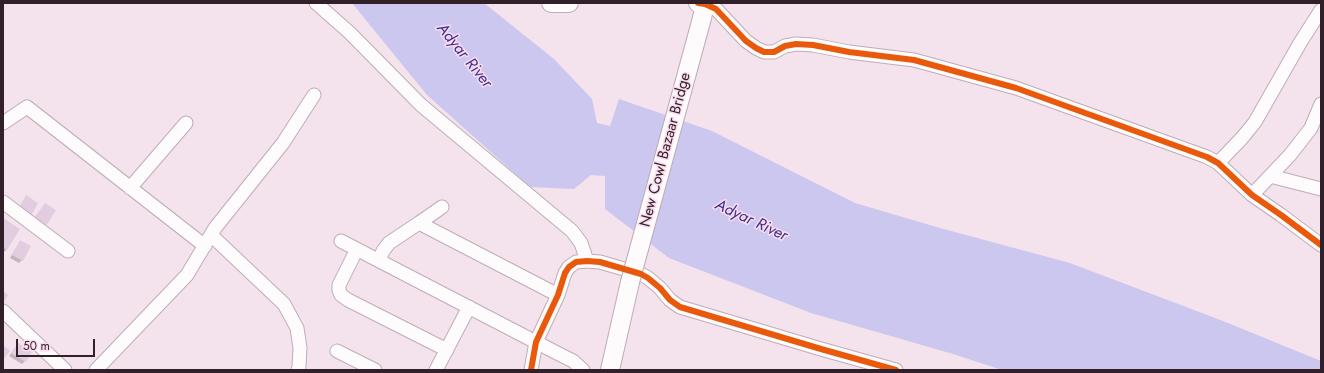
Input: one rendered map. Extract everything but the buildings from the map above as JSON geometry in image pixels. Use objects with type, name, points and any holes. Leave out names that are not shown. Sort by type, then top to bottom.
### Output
[{"type":"street","points":[[316,3],[350,33],[433,116],[572,231],[581,243],[587,261]]},
{"type":"street","points":[[551,3],[569,3]]},
{"type":"street","points":[[701,8],[716,9],[746,40],[764,52],[774,52],[785,46],[796,44],[813,45],[849,52],[914,60],[1016,88],[1207,157],[1218,163],[1252,195],[1321,245]]},
{"type":"street","name":"New Cowl Bazaar Bridge","points":[[610,370],[630,282],[701,8]]},
{"type":"street","points":[[1218,163],[1255,122],[1300,43],[1321,10]]},
{"type":"street","points":[[96,370],[187,275],[215,228],[283,143],[314,95]]},
{"type":"street","points":[[1252,195],[1290,155],[1311,128],[1321,104]]},
{"type":"street","points":[[3,123],[28,107],[130,188],[208,241],[284,304],[297,328],[300,348],[298,370]]},
{"type":"street","points":[[130,188],[186,123]]},
{"type":"street","points":[[1270,176],[1321,189]]},
{"type":"street","points":[[3,202],[68,252]]},
{"type":"street","points":[[378,260],[390,243],[442,207]]},
{"type":"street","points":[[419,223],[558,295]]},
{"type":"street","points":[[341,240],[573,361],[583,370]]},
{"type":"street","points":[[357,249],[339,285],[341,295],[446,350]]},
{"type":"street","points":[[531,370],[536,342],[558,295],[565,273],[569,267],[576,262],[587,261],[600,262],[641,274],[660,288],[670,300],[680,307],[896,370]]},
{"type":"street","points":[[436,370],[469,307]]},
{"type":"street","points":[[3,311],[66,370]]},
{"type":"street","points":[[337,351],[375,370]]},
{"type":"water","name":"Adyar River","points":[[352,3],[484,3],[554,59],[592,99],[597,123],[610,126],[619,99],[712,131],[855,203],[940,228],[1070,263],[1223,321],[1321,361],[1321,370],[1002,370],[953,354],[811,313],[669,258],[605,209],[605,176],[591,175],[574,189],[530,187],[427,95]]},
{"type":"cycle path","points":[[698,3],[705,4],[716,9],[746,41],[764,52],[774,52],[785,46],[796,44],[813,45],[849,52],[914,60],[1016,88],[1207,157],[1218,163],[1252,195],[1321,245]]},
{"type":"cycle path","points":[[531,370],[536,342],[558,295],[565,273],[569,267],[576,262],[587,261],[600,262],[641,274],[660,288],[670,300],[680,307],[896,370]]}]
